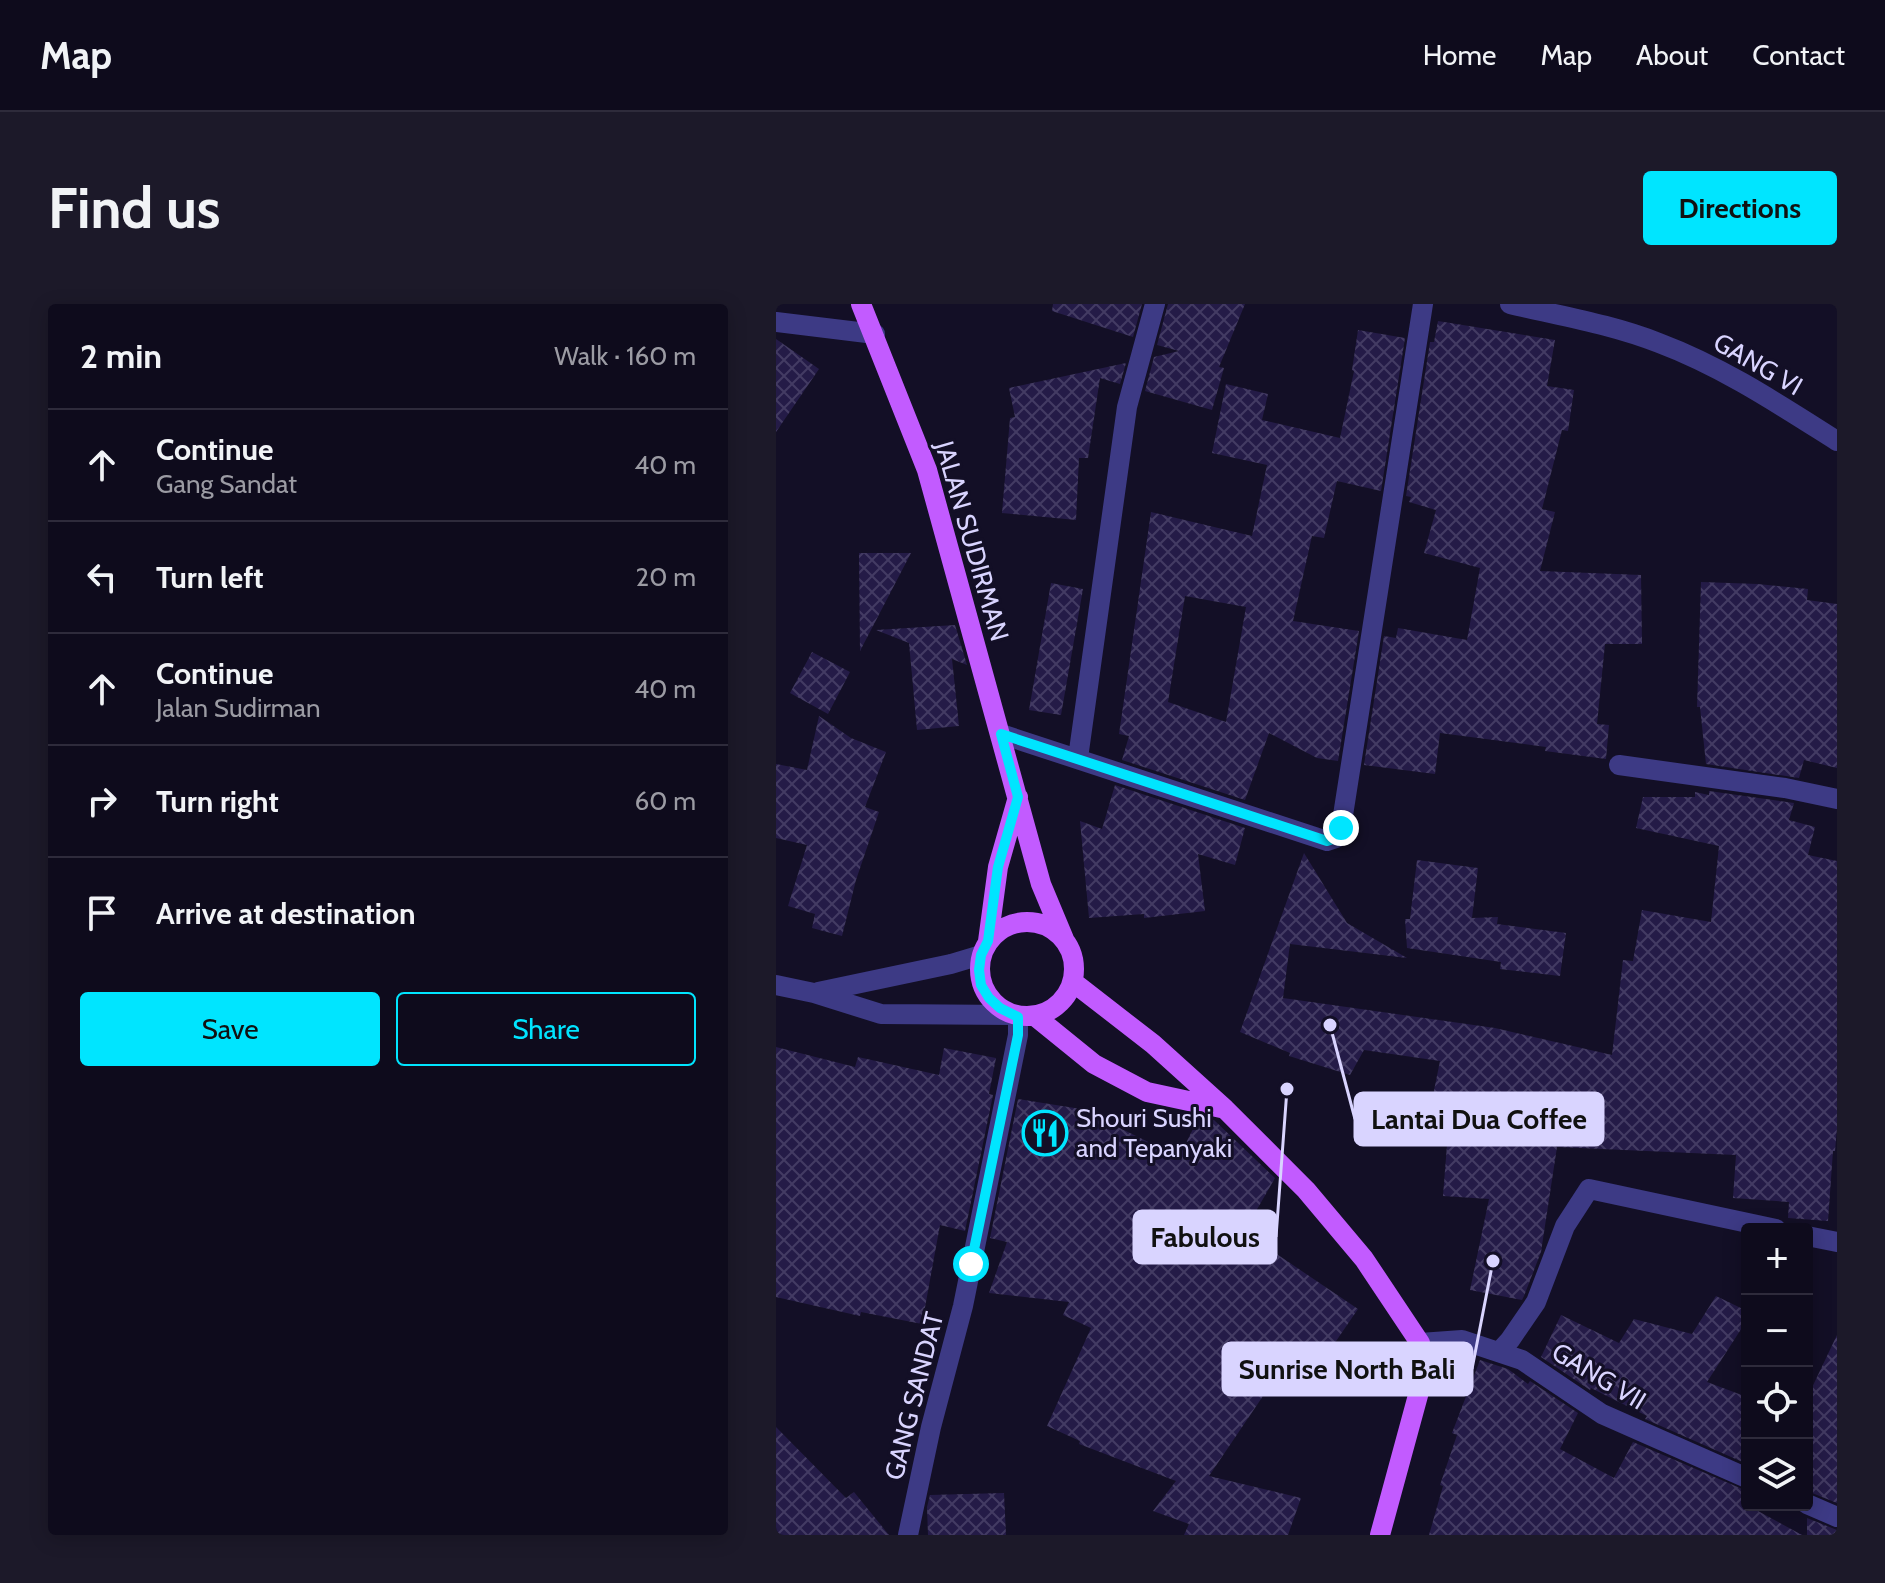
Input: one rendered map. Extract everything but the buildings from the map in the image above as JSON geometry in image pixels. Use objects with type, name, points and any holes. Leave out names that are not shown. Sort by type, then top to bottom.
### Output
[{"type":"main road","name":"JALAN SUDIRMAN","points":[[861,304],[927,470],[1041,884],[1064,939]]},
{"type":"main road","points":[[1018,797],[998,867],[979,970],[981,985],[989,998],[1000,1008],[1094,1064],[1147,1092],[1225,1109]]},
{"type":"main road","points":[[985,948],[1010,925],[1025,922],[1039,923],[1064,939],[1072,952],[1075,967],[1066,998],[1053,1010],[1023,1020]]},
{"type":"main road","points":[[1073,982],[1153,1044],[1225,1109],[1306,1190],[1364,1259],[1420,1343],[1423,1377],[1380,1535]]},
{"type":"street","points":[[1078,758],[1127,407],[1155,304]]},
{"type":"street","points":[[1001,734],[1327,841],[1336,838],[1341,828],[1423,304]]},
{"type":"street","name":"GANG VI","points":[[1510,304],[1607,325],[1692,356],[1726,372],[1837,441]]},
{"type":"street","points":[[776,322],[875,334]]},
{"type":"street","points":[[1619,765],[1785,788],[1837,799]]},
{"type":"street","points":[[814,993],[951,964],[985,948]]},
{"type":"street","points":[[776,985],[814,993],[881,1014],[1023,1020]]},
{"type":"street","name":"GANG SANDAT","points":[[908,1535],[931,1427],[963,1306],[1023,1020]]},
{"type":"street","points":[[1499,1352],[1536,1302],[1565,1226],[1589,1189],[1748,1223]]},
{"type":"street","points":[[1813,1237],[1837,1242]]},
{"type":"street","name":"GANG VII","points":[[1420,1343],[1462,1340],[1522,1360],[1602,1414],[1741,1475]]},
{"type":"street","points":[[1813,1507],[1837,1517]]},
{"type":"place","name":"Lantai Dua Coffee","points":[[1330,1025]]},
{"type":"place","name":"Fabulous","points":[[1287,1089]]},
{"type":"place","name":"Shouri Sushi and Tepanyaki","points":[[1045,1133]]},
{"type":"place","name":"Sunrise North Bali","points":[[1493,1261]]},
{"type":"route","points":[[971,1264],[1018,1035],[1018,1017],[989,998],[981,985],[979,970],[981,955],[988,941],[998,867],[1018,797],[1001,734],[1327,841],[1336,838],[1341,828]]}]
